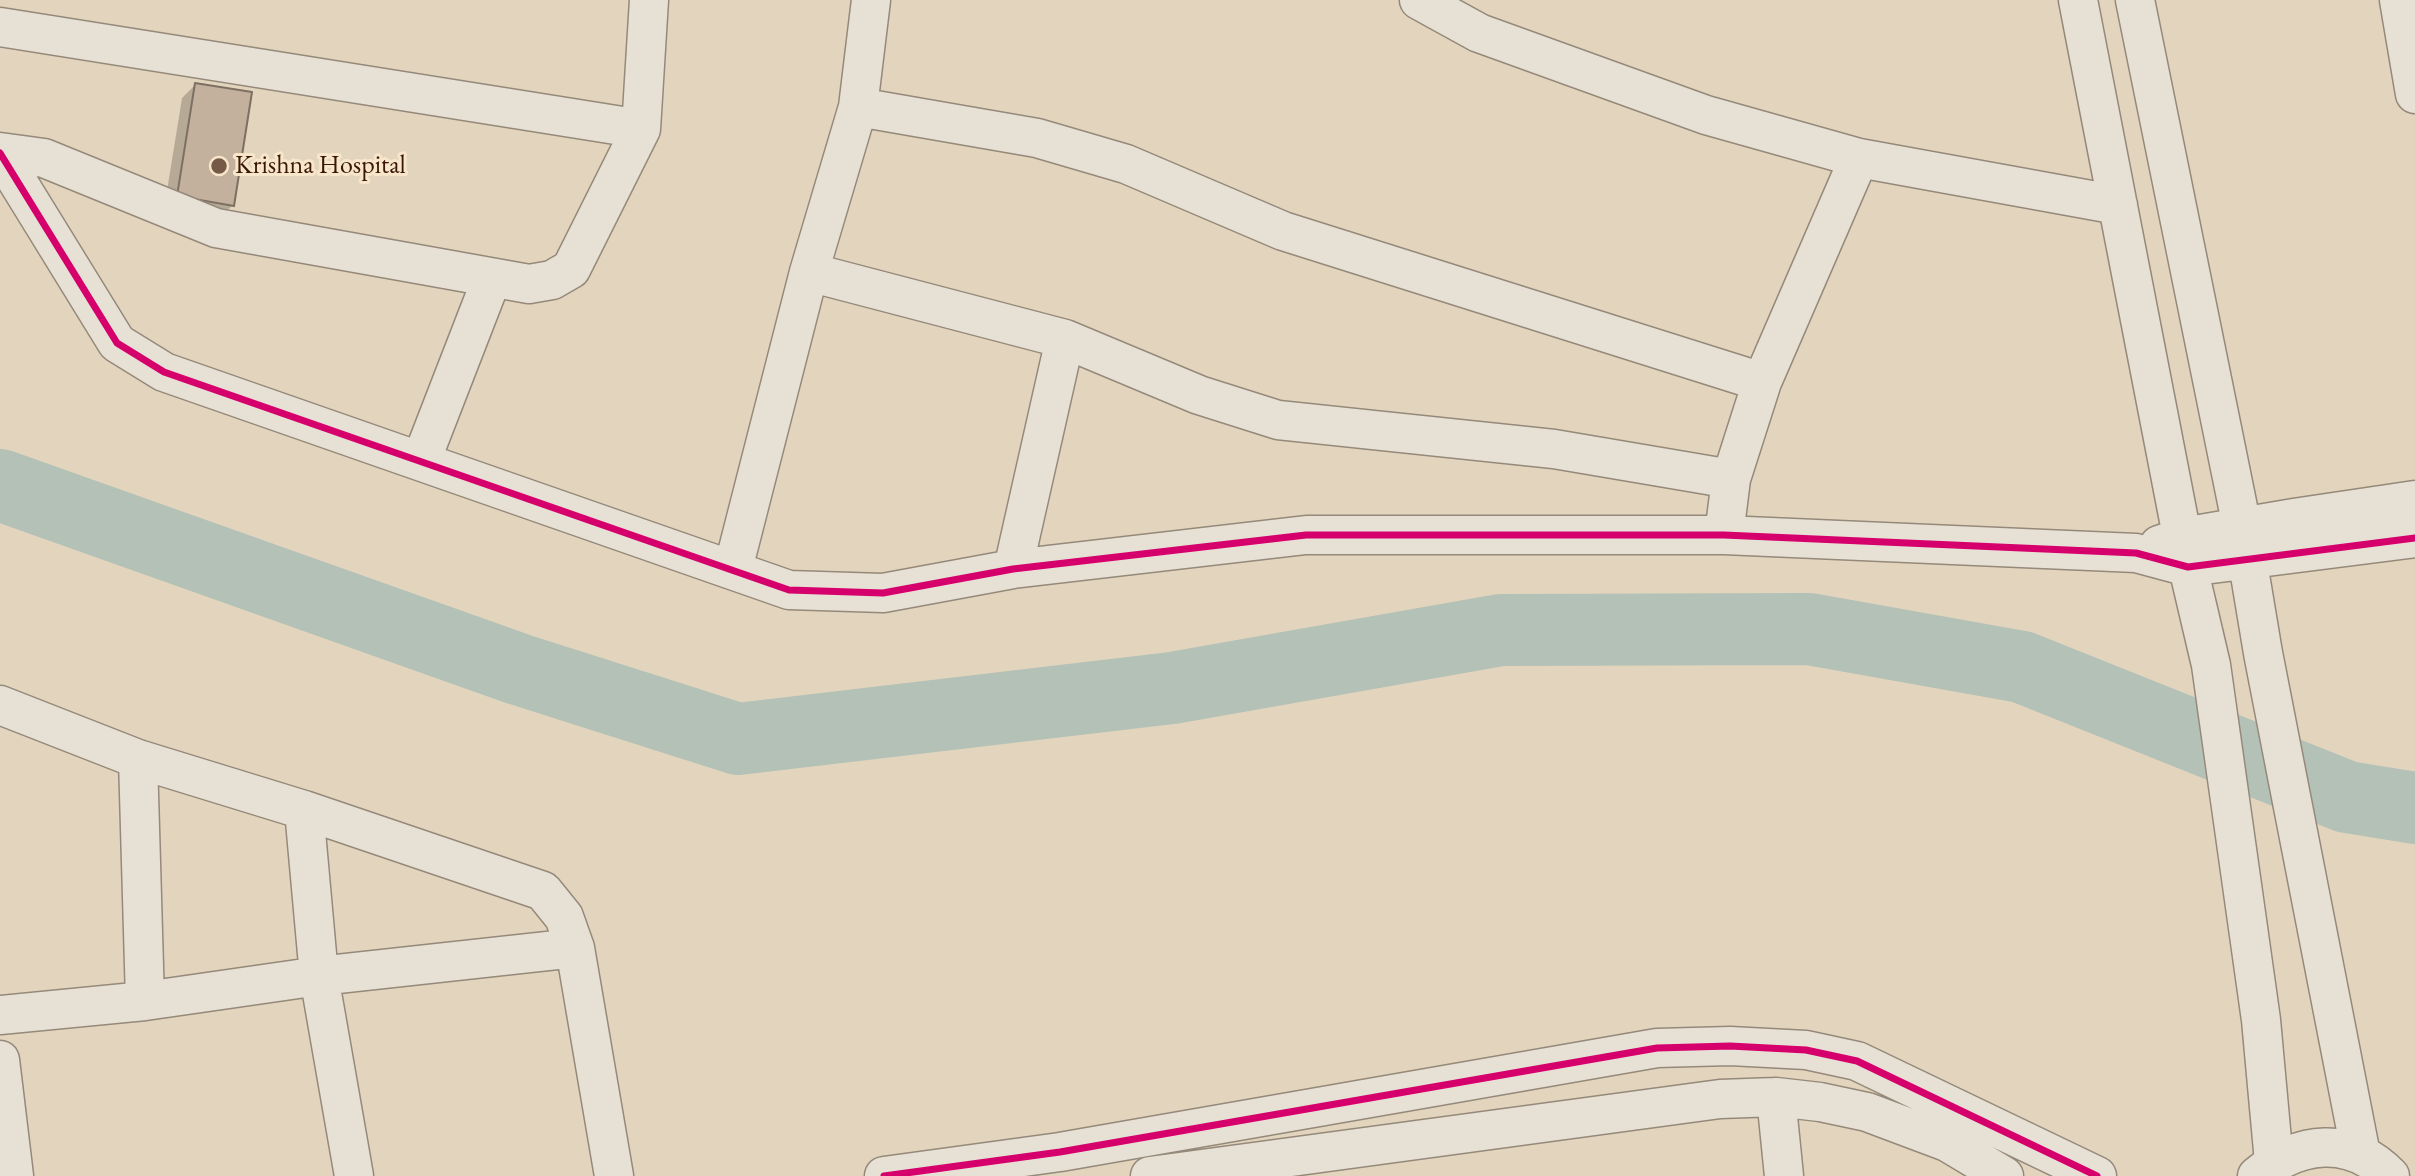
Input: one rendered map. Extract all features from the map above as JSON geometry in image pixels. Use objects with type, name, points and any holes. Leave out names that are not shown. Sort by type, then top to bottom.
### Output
[{"type":"street","points":[[0,153],[44,158],[216,228],[530,285],[552,280],[571,269],[641,129],[649,0]]},
{"type":"street","points":[[733,569],[809,272],[858,107],[871,0]]},
{"type":"street","points":[[1419,0],[1479,33],[1706,115],[1859,158],[2118,205]]},
{"type":"street","points":[[2078,0],[2185,552],[2211,665],[2261,1020],[2266,1169],[2294,1152],[2316,1147],[2339,1148],[2375,1166]]},
{"type":"street","points":[[2135,0],[2245,543],[2263,653],[2330,999],[2375,1166]]},
{"type":"street","points":[[2399,0],[2411,46],[2415,94]]},
{"type":"street","points":[[0,27],[641,129]]},
{"type":"street","points":[[858,107],[1037,138],[1126,164],[1283,231],[1762,382]]},
{"type":"street","points":[[0,153],[117,343],[164,372],[789,590],[883,593],[1013,569],[1306,535],[1724,535],[2136,553],[2185,552],[2245,543],[2415,500]]},
{"type":"street","points":[[1724,535],[1731,479],[1762,382],[1859,158]]},
{"type":"street","points":[[809,272],[1065,339],[1199,395],[1278,419],[1554,449],[1731,479]]},
{"type":"street","points":[[421,461],[492,278]]},
{"type":"street","points":[[1013,569],[1065,339]]},
{"type":"street","points":[[2245,543],[2415,538]]},
{"type":"street","points":[[0,705],[138,759],[304,810],[543,891],[564,917],[575,948],[614,1176]]},
{"type":"street","points":[[138,759],[145,1001]]},
{"type":"street","points":[[304,810],[319,976],[354,1176]]},
{"type":"street","points":[[0,1015],[145,1001],[319,976],[575,948]]},
{"type":"street","points":[[884,1176],[1060,1152],[1657,1048],[1730,1046],[1806,1050],[1857,1061],[2097,1176]]},
{"type":"street","points":[[0,1060],[13,1176]]},
{"type":"street","points":[[1776,1097],[1784,1176]]},
{"type":"street","points":[[1150,1176],[1720,1098],[1776,1097],[1820,1102],[1867,1112],[1947,1142],[2004,1176]]},
{"type":"building","points":[[195,83],[252,92],[234,206],[177,196]]},
{"type":"waterway","points":[[0,485],[518,669],[738,739],[1172,688],[1501,630],[1809,629],[2022,667],[2347,797],[2415,808]]},
{"type":"cycle path","points":[[0,153],[117,343],[164,372],[789,590],[883,593],[1013,569],[1306,535],[1724,535],[2136,553],[2188,567],[2415,538]]},
{"type":"cycle path","points":[[884,1176],[1060,1152],[1657,1048],[1730,1046],[1806,1050],[1857,1061],[2097,1176]]},
{"type":"place","name":"Krishna Hospital","points":[[219,166]]}]
